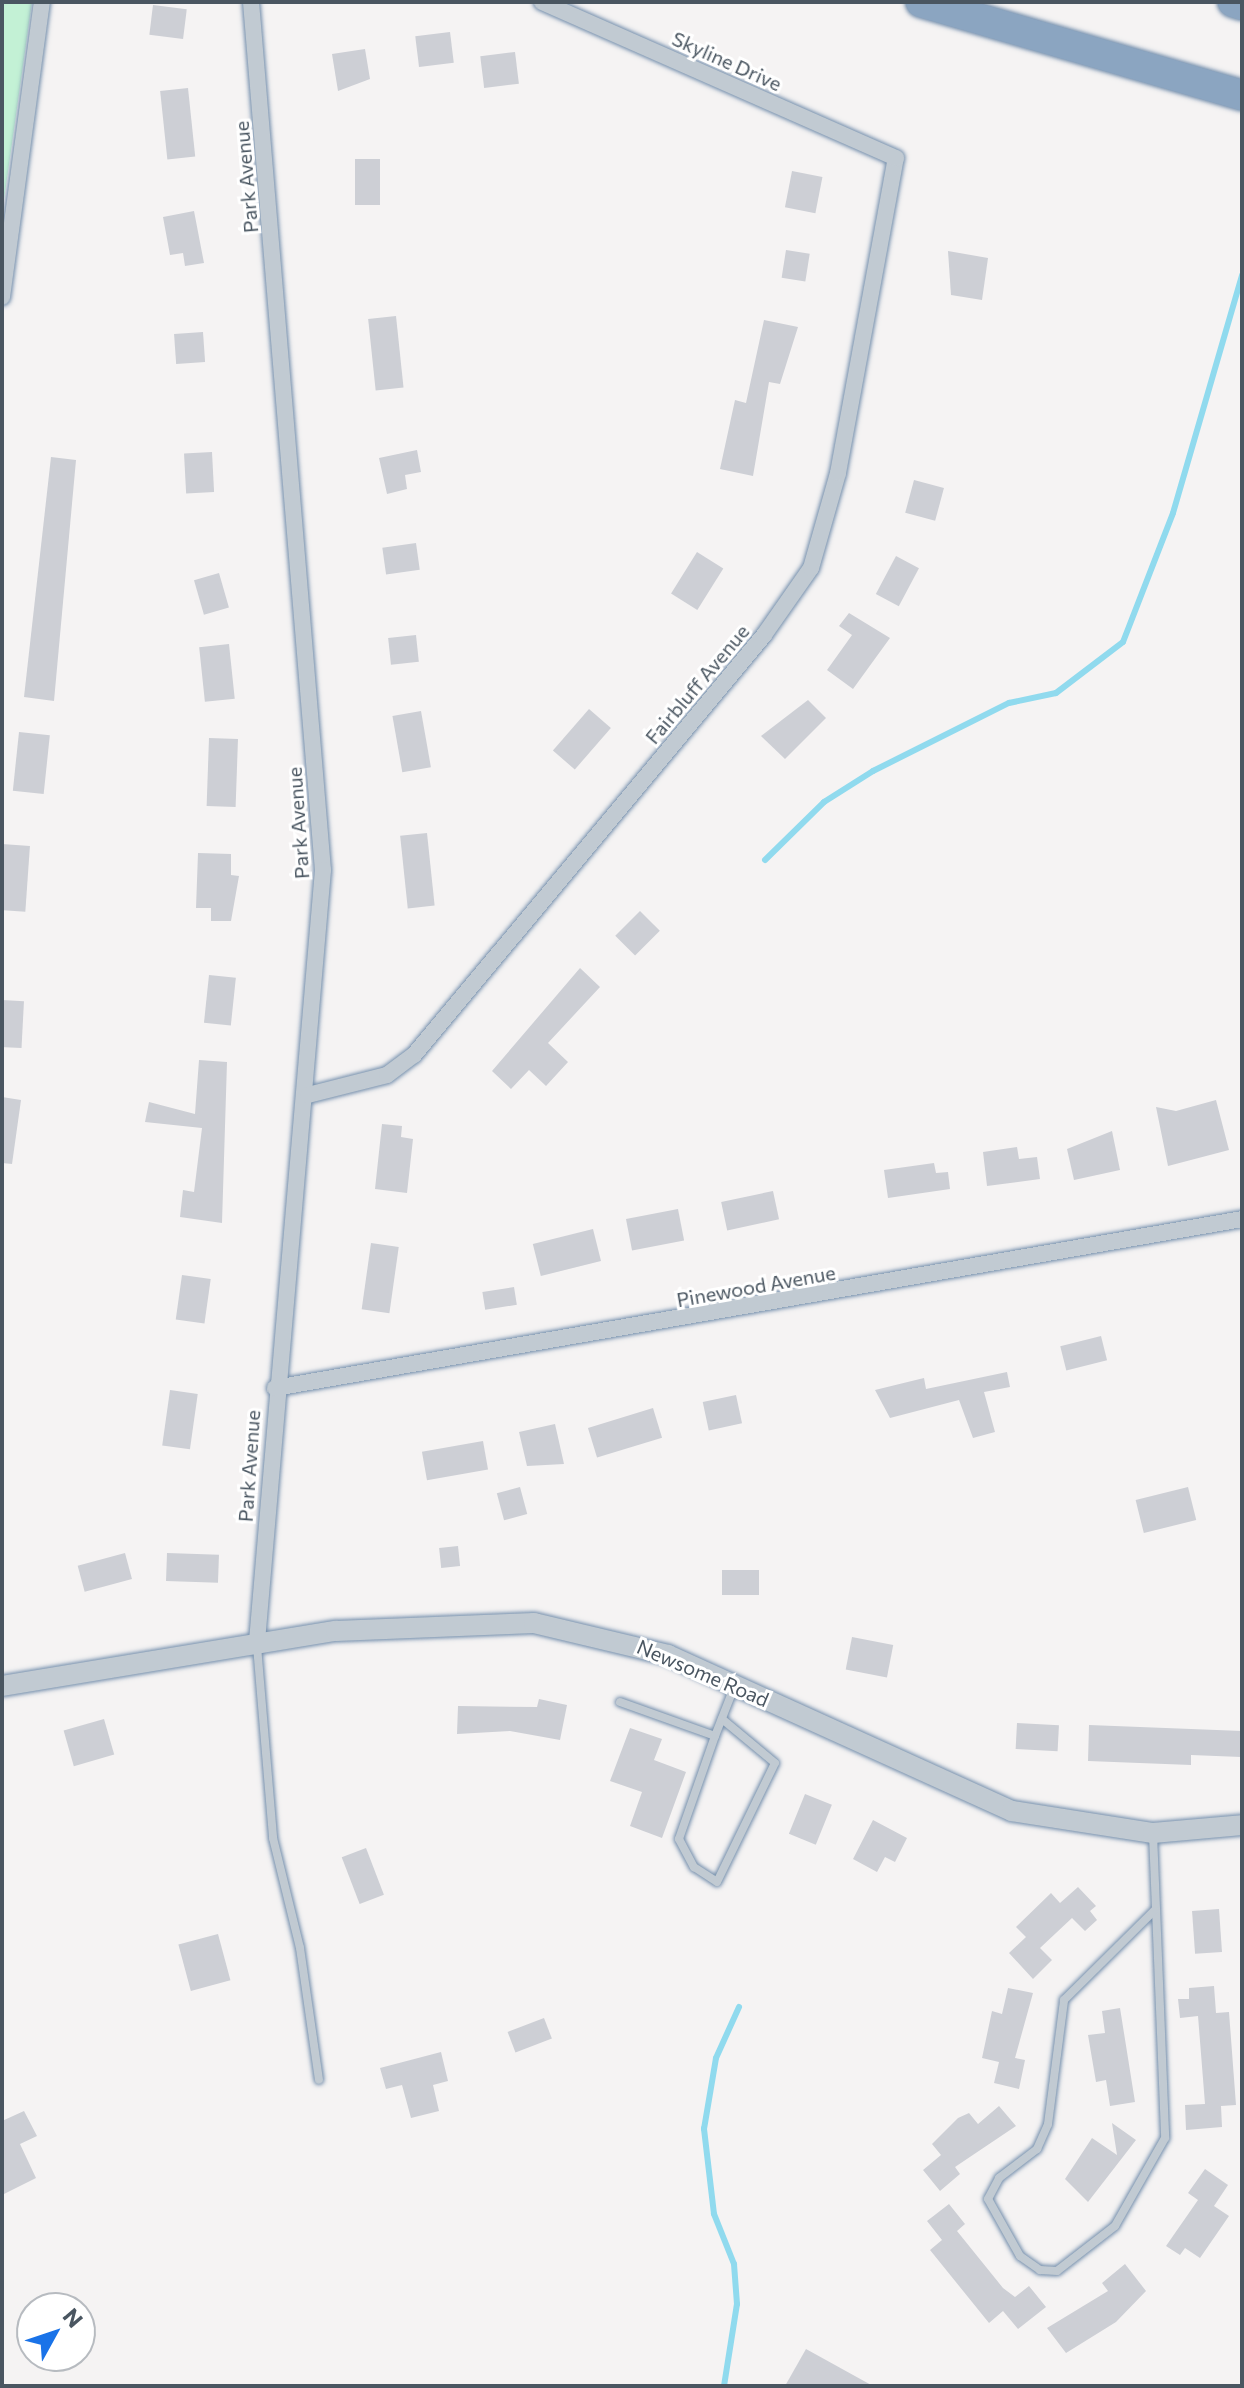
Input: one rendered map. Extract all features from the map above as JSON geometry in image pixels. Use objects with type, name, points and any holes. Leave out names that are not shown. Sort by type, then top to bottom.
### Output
[{"type":"highway","points":[[921,2],[1242,95]]},
{"type":"highway","points":[[1233,2],[1242,5]]},
{"type":"street","points":[[2,297],[42,2]]},
{"type":"street","name":"Park Avenue","points":[[251,2],[323,870],[308,1095],[275,1388],[257,1641]]},
{"type":"street","name":"Skyline Drive","points":[[542,2],[896,158]]},
{"type":"street","name":"Fairbluff Avenue","points":[[308,1095],[387,1075],[414,1055],[764,635],[811,568],[838,473],[896,158]]},
{"type":"street","name":"Pinewood Avenue","points":[[275,1388],[1242,1219]]},
{"type":"street","name":"Newsome Road","points":[[2,1686],[257,1641],[422,1622],[534,1623],[625,1641],[735,1685],[1012,1811],[1081,1827],[1153,1833],[1242,1825]]},
{"type":"lane","points":[[257,1641],[273,1838],[300,1948],[319,2080]]},
{"type":"lane","points":[[722,1719],[775,1763],[717,1882],[694,1867],[679,1839],[715,1736],[735,1685]]},
{"type":"lane","points":[[620,1702],[715,1736]]},
{"type":"lane","points":[[1153,1833],[1165,2138],[1115,2226],[1057,2271],[1040,2270],[1020,2256],[988,2199],[999,2178],[1037,2149],[1048,2124],[1064,2000],[1155,1910]]},
{"type":"green space","points":[[2,2],[32,2],[2,214]]},
{"type":"building","points":[[153,5],[187,9],[183,39],[149,35]]},
{"type":"building","points":[[450,32],[454,63],[419,67],[415,36]]},
{"type":"building","points":[[365,49],[370,79],[338,91],[332,54]]},
{"type":"building","points":[[515,52],[519,84],[484,88],[480,56]]},
{"type":"building","points":[[188,88],[195,157],[167,160],[160,91]]},
{"type":"building","points":[[355,159],[380,159],[380,205],[355,205]]},
{"type":"building","points":[[792,171],[822,177],[815,213],[785,207]]},
{"type":"building","points":[[194,211],[204,263],[185,266],[183,253],[170,255],[163,217]]},
{"type":"building","points":[[786,250],[810,254],[805,281],[782,278]]},
{"type":"building","points":[[948,251],[988,258],[982,300],[951,295]]},
{"type":"building","points":[[396,316],[404,388],[376,391],[368,319]]},
{"type":"building","points":[[764,320],[798,327],[780,384],[769,382],[753,476],[720,469],[735,400],[746,403]]},
{"type":"building","points":[[203,332],[205,362],[176,364],[174,334]]},
{"type":"building","points":[[417,450],[421,472],[405,475],[407,489],[387,494],[379,458]]},
{"type":"building","points":[[212,452],[214,492],[186,493],[184,453]]},
{"type":"building","points":[[51,457],[76,460],[54,701],[24,697]]},
{"type":"building","points":[[914,480],[944,488],[935,521],[905,513]]},
{"type":"building","points":[[416,543],[420,570],[386,574],[382,548]]},
{"type":"building","points":[[697,552],[723,568],[697,610],[671,594]]},
{"type":"building","points":[[896,556],[919,568],[899,606],[876,594]]},
{"type":"building","points":[[219,573],[229,608],[204,615],[194,580]]},
{"type":"building","points":[[849,613],[890,638],[853,689],[827,670],[852,635],[839,626]]},
{"type":"building","points":[[416,635],[419,662],[391,665],[388,638]]},
{"type":"building","points":[[229,644],[235,699],[205,702],[199,647]]},
{"type":"building","points":[[808,700],[826,718],[785,759],[761,736]]},
{"type":"building","points":[[589,709],[611,728],[575,770],[553,751]]},
{"type":"building","points":[[421,711],[431,767],[402,772],[392,716]]},
{"type":"building","points":[[19,732],[50,735],[44,794],[13,791]]},
{"type":"building","points":[[209,738],[238,739],[236,807],[207,806]]},
{"type":"building","points":[[427,833],[435,906],[408,908],[400,836]]},
{"type":"building","points":[[2,844],[30,846],[25,912],[2,910]]},
{"type":"building","points":[[198,853],[231,854],[231,875],[239,876],[231,921],[211,921],[211,908],[196,908]]},
{"type":"building","points":[[640,911],[660,931],[635,956],[615,936]]},
{"type":"building","points":[[580,968],[600,987],[548,1043],[568,1062],[546,1086],[529,1070],[511,1089],[492,1071]]},
{"type":"building","points":[[209,975],[236,978],[231,1026],[204,1023]]},
{"type":"building","points":[[2,1000],[24,1001],[22,1048],[2,1047]]},
{"type":"building","points":[[199,1060],[227,1062],[222,1223],[180,1217],[183,1190],[194,1192],[202,1128],[145,1122],[149,1102],[195,1114]]},
{"type":"building","points":[[2,1097],[21,1100],[12,1164],[2,1163]]},
{"type":"building","points":[[1216,1100],[1229,1150],[1168,1166],[1156,1107],[1176,1111]]},
{"type":"building","points":[[382,1124],[402,1126],[401,1137],[413,1139],[407,1193],[375,1189]]},
{"type":"building","points":[[1112,1131],[1120,1170],[1074,1180],[1067,1149]]},
{"type":"building","points":[[1017,1147],[1019,1159],[1037,1157],[1040,1179],[987,1186],[983,1152]]},
{"type":"building","points":[[934,1163],[936,1173],[948,1172],[950,1189],[888,1198],[884,1170]]},
{"type":"building","points":[[773,1191],[779,1219],[727,1230],[721,1202]]},
{"type":"building","points":[[678,1209],[684,1240],[632,1251],[626,1219]]},
{"type":"building","points":[[593,1229],[601,1261],[541,1276],[533,1244]]},
{"type":"building","points":[[371,1243],[399,1247],[389,1313],[362,1309]]},
{"type":"building","points":[[182,1275],[211,1279],[204,1324],[176,1320]]},
{"type":"building","points":[[514,1287],[517,1305],[485,1310],[482,1292]]},
{"type":"building","points":[[1101,1336],[1107,1360],[1066,1370],[1060,1346]]},
{"type":"building","points":[[1007,1372],[1010,1387],[984,1392],[995,1432],[973,1438],[959,1400],[890,1418],[875,1390],[924,1378],[926,1389]]},
{"type":"building","points":[[170,1390],[198,1394],[190,1449],[162,1445]]},
{"type":"building","points":[[736,1395],[742,1423],[709,1430],[703,1402]]},
{"type":"building","points":[[653,1408],[662,1438],[597,1458],[588,1428]]},
{"type":"building","points":[[555,1424],[564,1464],[527,1466],[519,1432]]},
{"type":"building","points":[[483,1441],[488,1470],[427,1480],[422,1452]]},
{"type":"building","points":[[520,1487],[527,1514],[504,1520],[497,1493]]},
{"type":"building","points":[[1188,1487],[1196,1520],[1144,1533],[1136,1500]]},
{"type":"building","points":[[458,1546],[460,1566],[441,1568],[439,1548]]},
{"type":"building","points":[[125,1553],[132,1579],[85,1592],[78,1566]]},
{"type":"building","points":[[167,1553],[219,1555],[218,1583],[166,1581]]},
{"type":"building","points":[[722,1570],[759,1570],[759,1595],[722,1595]]},
{"type":"building","points":[[852,1637],[893,1645],[887,1677],[846,1669]]},
{"type":"building","points":[[539,1699],[567,1705],[560,1740],[510,1731],[457,1734],[458,1706],[537,1707]]},
{"type":"building","points":[[104,1719],[114,1755],[74,1766],[64,1731]]},
{"type":"building","points":[[1017,1723],[1059,1725],[1058,1751],[1016,1749]]},
{"type":"building","points":[[1089,1725],[1242,1731],[1241,1757],[1191,1755],[1191,1765],[1088,1761]]},
{"type":"building","points":[[630,1728],[662,1739],[654,1760],[686,1772],[662,1838],[630,1826],[642,1792],[610,1781]]},
{"type":"building","points":[[805,1794],[832,1805],[816,1845],[789,1834]]},
{"type":"building","points":[[873,1820],[907,1838],[895,1862],[885,1857],[877,1872],[853,1859]]},
{"type":"building","points":[[366,1848],[384,1895],[360,1904],[342,1857]]},
{"type":"building","points":[[1078,1887],[1096,1906],[1090,1911],[1097,1920],[1085,1931],[1072,1918],[1040,1948],[1052,1960],[1033,1979],[1009,1953],[1026,1937],[1016,1927],[1051,1893],[1060,1903]]},
{"type":"building","points":[[1219,1909],[1222,1952],[1195,1954],[1192,1911]]},
{"type":"building","points":[[218,1934],[230,1980],[191,1991],[178,1945]]},
{"type":"building","points":[[1214,1986],[1216,2013],[1229,2012],[1236,2105],[1221,2106],[1222,2127],[1186,2130],[1185,2105],[1205,2104],[1198,2016],[1180,2018],[1178,1999],[1189,1999],[1189,1988]]},
{"type":"building","points":[[1008,1988],[1033,1993],[1015,2058],[1025,2060],[1019,2089],[994,2083],[999,2062],[982,2058],[992,2011],[1002,2014]]},
{"type":"building","points":[[1120,2008],[1135,2102],[1110,2106],[1106,2080],[1096,2082],[1088,2035],[1105,2033],[1102,2011]]},
{"type":"building","points":[[544,2018],[552,2039],[515,2053],[508,2032]]},
{"type":"building","points":[[441,2052],[448,2081],[433,2085],[439,2111],[411,2118],[402,2085],[386,2089],[380,2068]]},
{"type":"building","points":[[999,2106],[1016,2126],[955,2167],[960,2174],[940,2191],[923,2170],[941,2155],[932,2144],[958,2118],[969,2113],[978,2124]]},
{"type":"building","points":[[24,2111],[37,2136],[20,2144],[36,2178],[2,2195],[2,2121]]},
{"type":"building","points":[[1112,2123],[1136,2140],[1088,2202],[1065,2179],[1092,2138],[1117,2155]]},
{"type":"building","points":[[1205,2169],[1228,2185],[1214,2206],[1229,2216],[1200,2258],[1185,2248],[1180,2255],[1166,2246],[1198,2200],[1188,2193]]},
{"type":"building","points":[[949,2204],[965,2224],[957,2231],[1003,2288],[1015,2297],[1029,2286],[1046,2307],[1018,2329],[1003,2311],[989,2323],[930,2250],[942,2240],[927,2221]]},
{"type":"building","points":[[1125,2264],[1146,2291],[1116,2322],[1066,2353],[1047,2328],[1108,2291],[1102,2283]]},
{"type":"building","points":[[806,2349],[873,2386],[785,2386]]},
{"type":"waterway","points":[[765,860],[824,802],[873,771],[1009,703],[1056,693],[1123,642],[1173,513],[1242,275]]},
{"type":"waterway","points":[[724,2386],[737,2304],[734,2264],[714,2214],[704,2129],[716,2058],[739,2007]]}]
